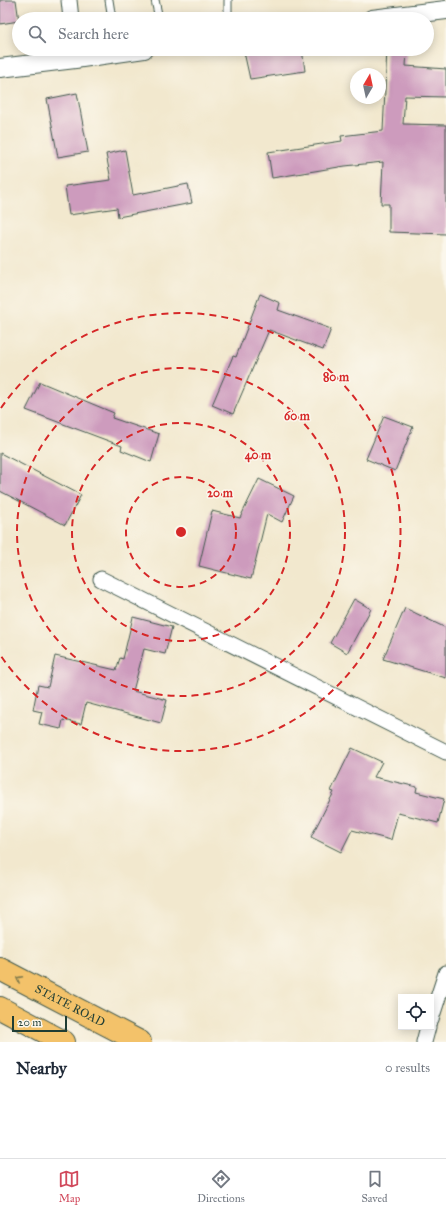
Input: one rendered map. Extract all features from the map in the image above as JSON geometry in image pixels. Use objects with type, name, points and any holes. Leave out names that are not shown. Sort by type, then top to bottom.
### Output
[{"type":"main road","name":"STATE ROAD","points":[[0,969],[140,1042]]},
{"type":"main road","points":[[0,1008],[64,1042]]},
{"type":"street","points":[[69,0],[70,12]]},
{"type":"street","points":[[430,12],[446,10]]},
{"type":"street","points":[[0,68],[64,56]]},
{"type":"street","points":[[101,579],[446,752]]},
{"type":"street","points":[[434,1010],[446,973]]},
{"type":"street","points":[[424,1042],[427,1030]]},
{"type":"lane","points":[[109,0],[111,12]]},
{"type":"lane","points":[[155,0],[158,12]]},
{"type":"lane","points":[[228,0],[228,12]]},
{"type":"building","points":[[0,0],[16,0],[18,12],[12,12],[12,22],[0,24]]},
{"type":"building","points":[[245,56],[303,56],[305,71],[250,79]]},
{"type":"building","points":[[387,56],[407,56],[406,66],[446,69],[446,97],[405,96],[403,124],[446,125],[446,234],[389,232],[389,204],[381,204],[383,162],[345,166],[272,178],[268,152],[342,141],[341,136],[383,131],[384,104],[386,104]]},
{"type":"building","points":[[77,93],[88,152],[58,157],[47,99]]},
{"type":"building","points":[[125,150],[133,195],[188,184],[192,203],[118,217],[117,208],[69,215],[65,186],[111,180],[106,154]]},
{"type":"building","points":[[260,294],[280,303],[278,310],[331,329],[323,350],[269,330],[233,414],[212,405],[233,356],[236,357]]},
{"type":"building","points":[[40,382],[114,413],[112,418],[159,434],[151,462],[121,450],[122,446],[26,410]]},
{"type":"building","points":[[384,416],[413,427],[395,471],[366,459]]},
{"type":"building","points":[[0,453],[81,495],[65,525],[0,491]]},
{"type":"building","points":[[259,479],[294,496],[282,522],[267,514],[251,579],[199,566],[212,511],[240,518]]},
{"type":"building","points":[[354,599],[371,609],[347,653],[330,643]]},
{"type":"building","points":[[405,608],[446,628],[446,678],[383,659]]},
{"type":"building","points":[[133,617],[172,627],[165,654],[144,649],[133,691],[167,700],[161,723],[86,703],[81,724],[63,720],[61,729],[39,724],[42,712],[33,710],[38,685],[48,687],[55,656],[116,670],[120,658],[123,659]]},
{"type":"building","points":[[352,748],[382,762],[374,777],[417,787],[416,792],[444,799],[438,823],[398,813],[391,840],[352,830],[341,852],[311,837],[334,792],[331,791]]}]
